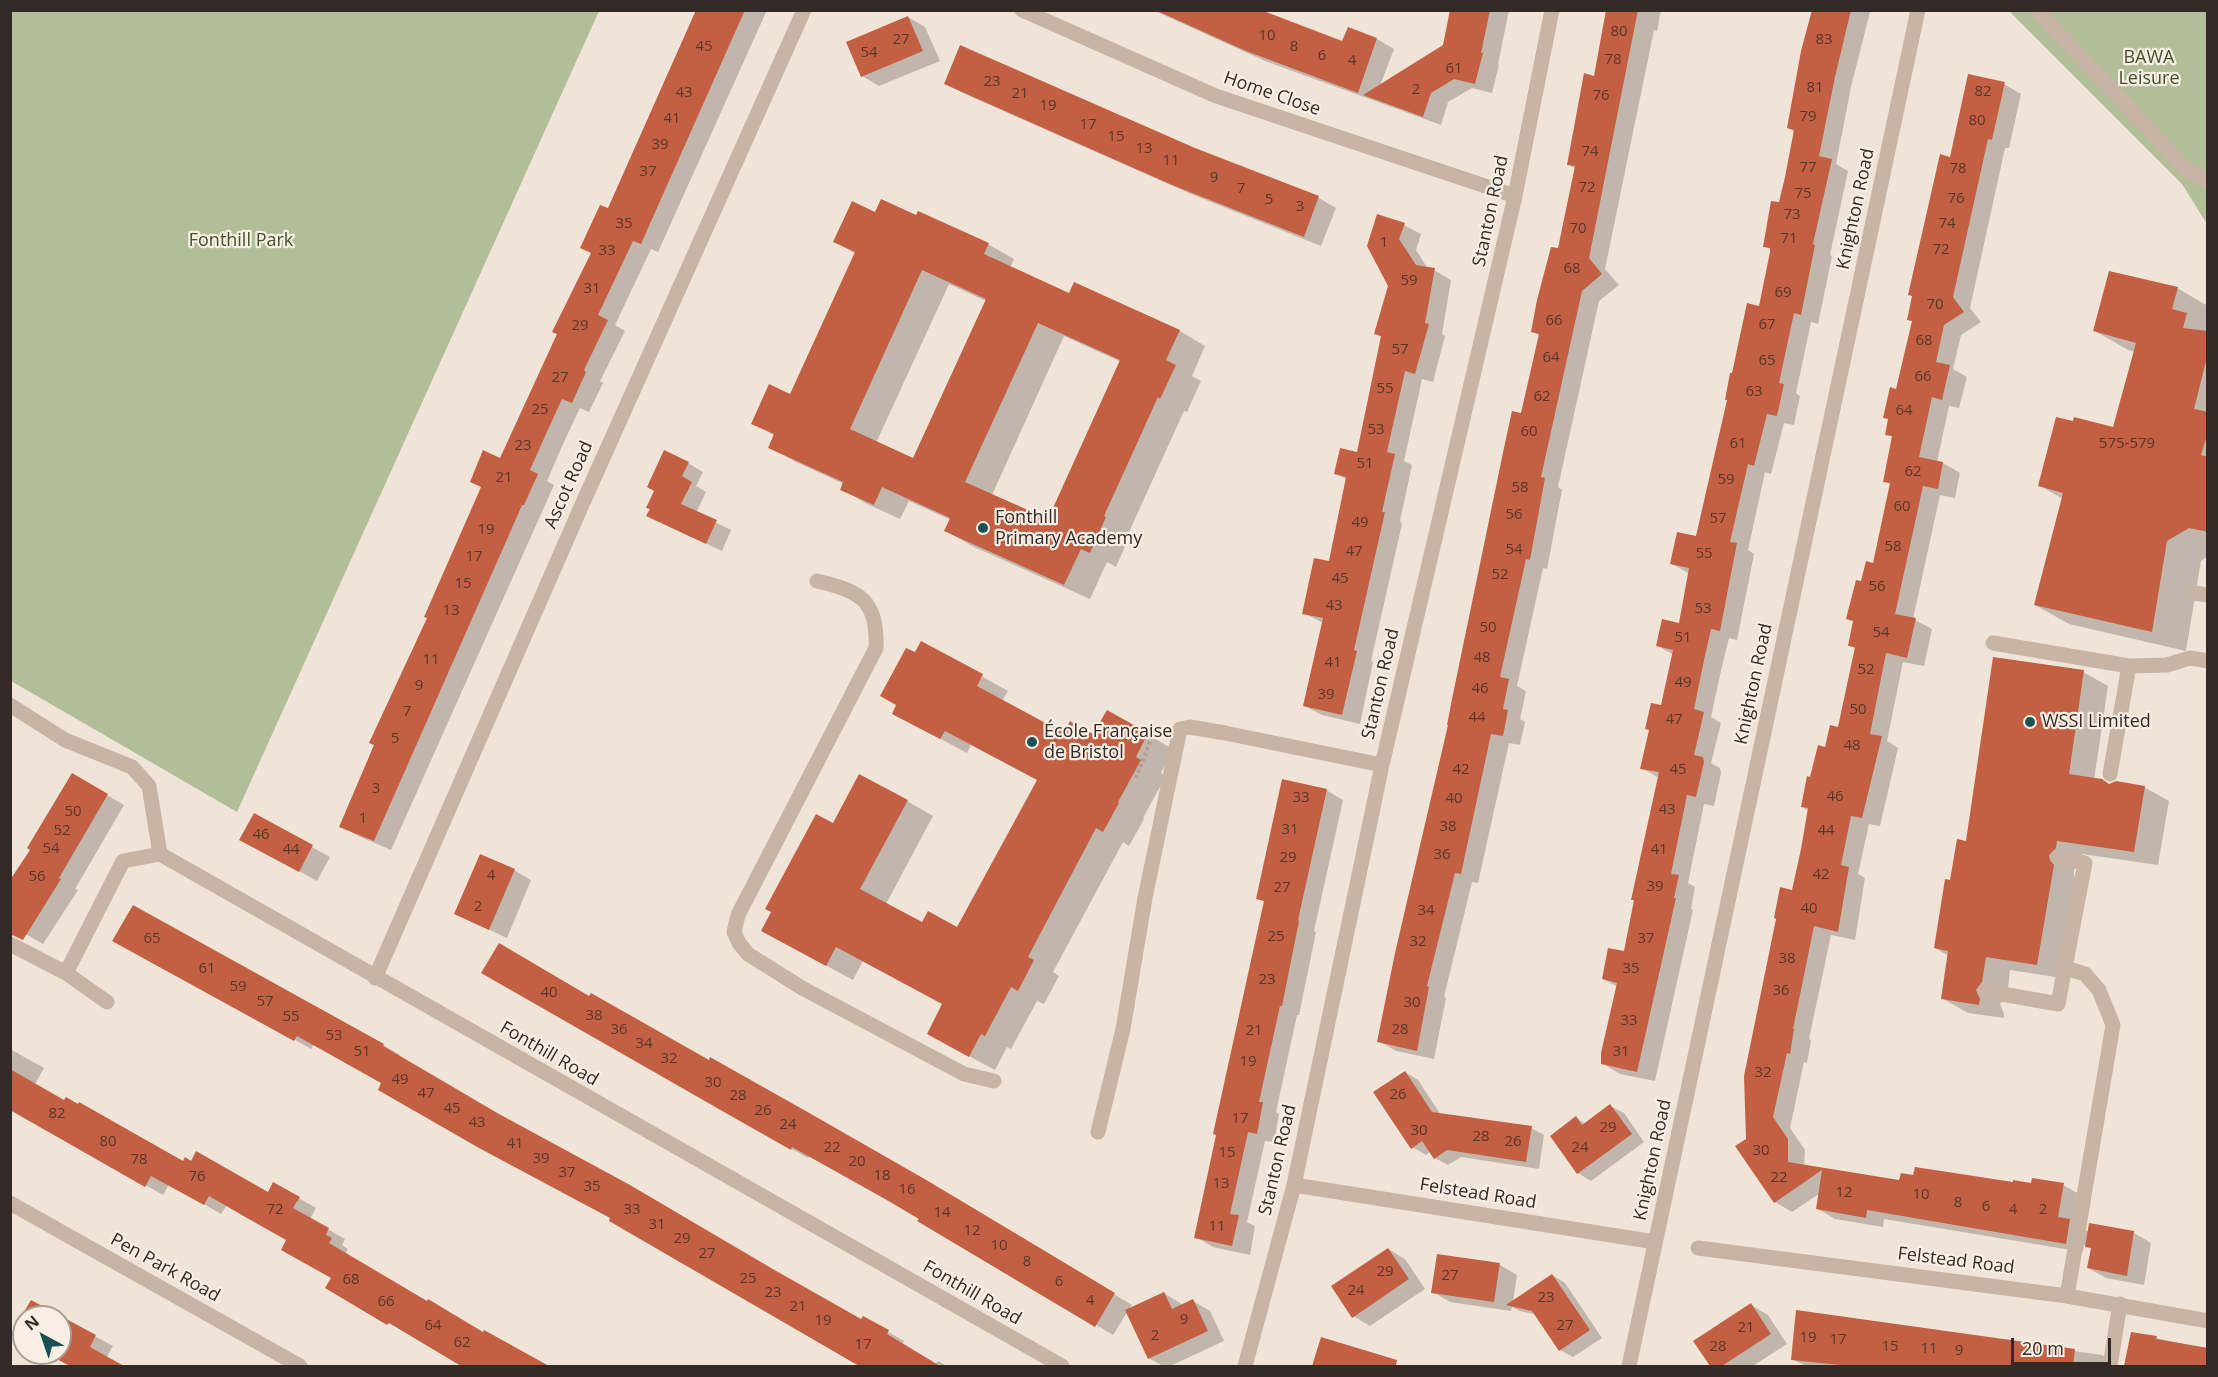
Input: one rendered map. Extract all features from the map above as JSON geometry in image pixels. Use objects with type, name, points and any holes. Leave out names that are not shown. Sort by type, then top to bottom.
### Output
[{"type":"street","name":"Ascot Road","points":[[375,978],[581,507],[804,10]]},
{"type":"street","name":"Home Close","points":[[1022,10],[1216,96],[1515,196]]},
{"type":"street","name":"Stanton Road","points":[[1245,1366],[1294,1185],[1382,765],[1515,196],[1552,10]]},
{"type":"street","name":"Knighton Road","points":[[1629,1366],[1918,10]]},
{"type":"street","points":[[2037,10],[2187,170],[2208,181]]},
{"type":"street","points":[[817,581],[844,587],[870,607],[877,627],[876,648],[738,915],[734,932],[748,954],[802,988],[964,1074],[994,1081]]},
{"type":"street","points":[[1993,643],[2129,666],[2167,665],[2190,658],[2208,661]]},
{"type":"street","points":[[2110,774],[2129,666]]},
{"type":"street","points":[[10,705],[65,740],[132,767],[149,786],[160,854],[123,861],[66,973]]},
{"type":"street","points":[[1098,1132],[1123,1029],[1144,898],[1180,729],[1190,727],[1213,731],[1382,765]]},
{"type":"street","name":"Fonthill Road","points":[[160,854],[1062,1366]]},
{"type":"street","points":[[1986,991],[2058,1004],[2085,863],[2058,857]]},
{"type":"street","points":[[10,944],[66,973],[107,1002]]},
{"type":"street","points":[[2065,968],[2085,974],[2099,990],[2113,1025],[2067,1296]]},
{"type":"street","name":"Felstead Road","points":[[1294,1185],[1655,1242]]},
{"type":"street","name":"Pen Park Road","points":[[10,1203],[300,1366]]},
{"type":"street","name":"Felstead Road","points":[[1698,1248],[2067,1296],[2208,1321]]},
{"type":"street","points":[[2110,1366],[2120,1304]]},
{"type":"green space","name":"Fonthill Park","points":[[11,10],[599,11],[237,812],[11,681]]},
{"type":"green space","name":"BAWA Leisure","points":[[2009,11],[2207,11],[2207,224],[2182,184]]},
{"type":"building","points":[[696,10],[745,10],[641,244],[633,241],[598,315],[608,320],[584,370],[586,372],[572,403],[562,399],[546,434],[530,470],[538,474],[522,505],[374,841],[339,827],[374,745],[369,743],[427,618],[424,617],[481,487],[470,482],[483,450],[500,458],[557,334],[552,332],[591,253],[580,248],[600,205],[608,208]]},
{"type":"building","points":[[1155,10],[1261,10],[1342,41],[1348,27],[1377,38],[1358,93],[1246,51]]},
{"type":"building","points":[[1450,10],[1490,10],[1475,84],[1454,79],[1431,93],[1423,117],[1363,95],[1443,45]]},
{"type":"building","points":[[1606,10],[1638,10],[1589,258],[1602,274],[1582,291],[1541,477],[1545,478],[1530,560],[1526,559],[1500,677],[1509,679],[1503,709],[1508,710],[1503,736],[1491,734],[1461,874],[1455,873],[1427,986],[1429,987],[1417,1051],[1377,1042],[1395,953],[1448,725],[1512,411],[1521,413],[1539,334],[1531,332],[1537,300],[1551,247],[1558,248],[1575,166],[1567,165],[1584,73],[1594,76]]},
{"type":"building","points":[[1812,10],[1851,10],[1819,156],[1832,159],[1813,244],[1815,245],[1801,315],[1794,313],[1779,383],[1784,384],[1777,416],[1767,414],[1754,466],[1748,464],[1730,542],[1737,543],[1720,631],[1711,629],[1703,665],[1694,709],[1704,712],[1694,755],[1703,757],[1704,762],[1696,797],[1687,795],[1671,874],[1679,875],[1674,898],[1676,898],[1637,1072],[1601,1064],[1601,1053],[1617,983],[1602,979],[1608,948],[1624,951],[1634,900],[1631,900],[1659,772],[1640,769],[1649,730],[1645,729],[1651,703],[1661,705],[1673,650],[1656,646],[1662,619],[1679,623],[1689,568],[1670,564],[1677,532],[1696,536],[1747,303],[1759,306],[1770,252],[1770,248],[1763,247],[1771,201],[1779,202],[1785,177],[1794,130],[1787,128],[1801,51]]},
{"type":"building","points":[[908,16],[923,51],[861,77],[846,42]]},
{"type":"building","points":[[960,45],[1195,148],[1319,196],[1304,237],[1172,185],[944,84]]},
{"type":"building","points":[[1968,74],[2005,82],[1992,140],[1988,139],[1953,297],[1964,312],[1944,325],[1936,362],[1950,365],[1942,400],[1932,397],[1919,457],[1943,462],[1938,489],[1923,486],[1895,614],[1916,618],[1907,658],[1886,653],[1870,734],[1882,736],[1862,818],[1851,816],[1841,865],[1849,867],[1838,932],[1814,926],[1790,1054],[1787,1053],[1773,1117],[1788,1139],[1788,1162],[1899,1180],[1901,1173],[1913,1175],[1915,1167],[2013,1182],[2013,1180],[2031,1183],[2032,1178],[2064,1183],[2058,1217],[2070,1219],[2066,1244],[1867,1210],[1866,1218],[1816,1209],[1822,1170],[1774,1203],[1735,1146],[1746,1139],[1744,1076],[1776,919],[1774,918],[1780,887],[1792,890],[1808,808],[1801,807],[1807,776],[1810,777],[1818,745],[1825,747],[1830,725],[1838,727],[1855,647],[1848,646],[1853,621],[1846,619],[1856,580],[1861,581],[1866,561],[1873,563],[1890,483],[1883,482],[1892,436],[1885,435],[1888,419],[1883,418],[1890,387],[1896,389],[1912,321],[1907,320],[1912,296],[1908,295],[1940,154],[1950,157]]},
{"type":"building","points":[[881,199],[916,215],[918,211],[989,243],[984,254],[1069,293],[1074,282],[1180,330],[1166,360],[1176,365],[1160,399],[1158,397],[1104,516],[1106,517],[1090,553],[1081,549],[1064,585],[944,531],[950,518],[882,487],[874,505],[840,490],[843,482],[768,448],[774,434],[751,424],[769,384],[790,394],[855,252],[833,242],[852,201],[875,212]],"holes":[[[922,270],[986,299],[913,458],[850,429]],[[1038,323],[1120,360],[1048,519],[965,482]]]},
{"type":"building","points":[[1377,214],[1405,223],[1399,239],[1416,265],[1435,268],[1425,323],[1429,324],[1415,374],[1405,371],[1387,452],[1395,454],[1382,512],[1385,512],[1354,650],[1357,651],[1342,715],[1303,706],[1323,618],[1302,614],[1314,558],[1329,561],[1346,477],[1334,474],[1340,448],[1357,452],[1381,336],[1374,334],[1388,286],[1367,246]]},
{"type":"building","points":[[2109,271],[2178,287],[2172,309],[2187,313],[2183,328],[2208,331],[2208,353],[2194,409],[2208,412],[2208,432],[2201,455],[2208,457],[2208,532],[2189,528],[2167,541],[2152,632],[2034,605],[2063,493],[2038,486],[2056,417],[2073,421],[2074,417],[2113,427],[2136,343],[2093,331]]},
{"type":"building","points":[[664,450],[689,462],[682,476],[692,482],[681,504],[717,520],[706,544],[646,516],[650,509],[646,508],[654,491],[647,487]]},
{"type":"building","points":[[921,641],[983,674],[977,686],[1064,733],[1070,721],[1093,734],[1107,710],[1148,733],[1136,757],[1141,760],[1119,803],[1103,832],[1096,828],[1028,957],[1034,960],[1018,991],[1011,987],[985,1036],[981,1034],[969,1057],[927,1034],[942,1004],[836,947],[826,966],[761,931],[771,912],[765,909],[816,814],[833,823],[859,774],[908,800],[860,889],[922,922],[928,911],[957,927],[1037,780],[945,731],[940,739],[892,714],[896,705],[880,696],[906,648],[915,652]]},
{"type":"building","points":[[1993,657],[2084,670],[2069,774],[2102,779],[2109,784],[2116,781],[2145,786],[2134,852],[2057,841],[2056,848],[2049,855],[2054,865],[2037,965],[1986,957],[1982,982],[1976,990],[1980,999],[1979,1005],[1941,999],[1948,951],[1934,948],[1945,879],[1950,880],[1957,839],[1966,841]]},
{"type":"building","points":[[72,773],[108,794],[59,878],[61,879],[23,940],[10,934],[10,880],[30,850],[27,848]]},
{"type":"building","points":[[1282,779],[1327,789],[1282,1006],[1280,1006],[1259,1102],[1263,1102],[1257,1134],[1248,1132],[1230,1214],[1239,1215],[1232,1246],[1194,1238],[1216,1135],[1213,1134],[1264,901],[1256,899]]},
{"type":"building","points":[[254,813],[313,845],[299,872],[239,840]]},
{"type":"building","points":[[480,854],[515,869],[489,930],[454,914]]},
{"type":"building","points":[[133,905],[384,1044],[383,1046],[499,1114],[630,1185],[861,1319],[863,1316],[889,1330],[887,1334],[940,1366],[859,1366],[609,1221],[610,1218],[479,1148],[378,1090],[381,1083],[297,1036],[294,1041],[112,941]]},
{"type":"building","points":[[499,943],[589,996],[591,993],[709,1060],[710,1057],[811,1114],[1115,1293],[1095,1327],[917,1221],[919,1219],[885,1199],[792,1147],[791,1150],[481,973]]},
{"type":"building","points":[[10,1069],[64,1100],[66,1097],[78,1104],[79,1102],[183,1161],[185,1157],[191,1161],[196,1151],[268,1192],[273,1182],[300,1197],[293,1208],[329,1228],[326,1235],[332,1238],[329,1243],[427,1301],[428,1299],[483,1332],[484,1330],[549,1366],[461,1366],[325,1288],[331,1278],[281,1250],[286,1240],[209,1196],[204,1205],[151,1176],[145,1187],[10,1110]]},
{"type":"building","points":[[1405,1071],[1432,1112],[1532,1126],[1526,1162],[1447,1150],[1434,1159],[1422,1141],[1411,1149],[1373,1092]]},
{"type":"building","points":[[1610,1104],[1632,1134],[1577,1174],[1550,1136],[1576,1116],[1582,1125]]},
{"type":"building","points":[[2089,1223],[2134,1231],[2127,1276],[2087,1268],[2091,1248],[2085,1247]]},
{"type":"building","points":[[1388,1248],[1409,1279],[1352,1318],[1331,1286]]},
{"type":"building","points":[[1437,1254],[1500,1263],[1494,1302],[1431,1293]]},
{"type":"building","points":[[1552,1274],[1590,1330],[1559,1351],[1532,1311],[1506,1305]]},
{"type":"building","points":[[1164,1292],[1172,1309],[1193,1299],[1208,1331],[1148,1359],[1125,1310]]},
{"type":"building","points":[[31,1300],[40,1305],[28,1305]]},
{"type":"building","points":[[1751,1303],[1771,1334],[1722,1366],[1710,1366],[1693,1341]]},
{"type":"building","points":[[1796,1310],[2075,1349],[2073,1366],[1850,1366],[1791,1360]]},
{"type":"building","points":[[72,1322],[96,1335],[90,1347],[124,1366],[68,1365],[72,1365]]},
{"type":"building","points":[[2131,1332],[2208,1348],[2208,1366],[2124,1366]]},
{"type":"building","points":[[1321,1337],[1397,1360],[1396,1366],[1312,1366]]},
{"type":"place","name":"Fonthill Primary Academy","points":[[983,528]]},
{"type":"place","name":"WSSI Limited","points":[[2030,722]]},
{"type":"place","name":"École Française de Bristol","points":[[1032,742]]}]
